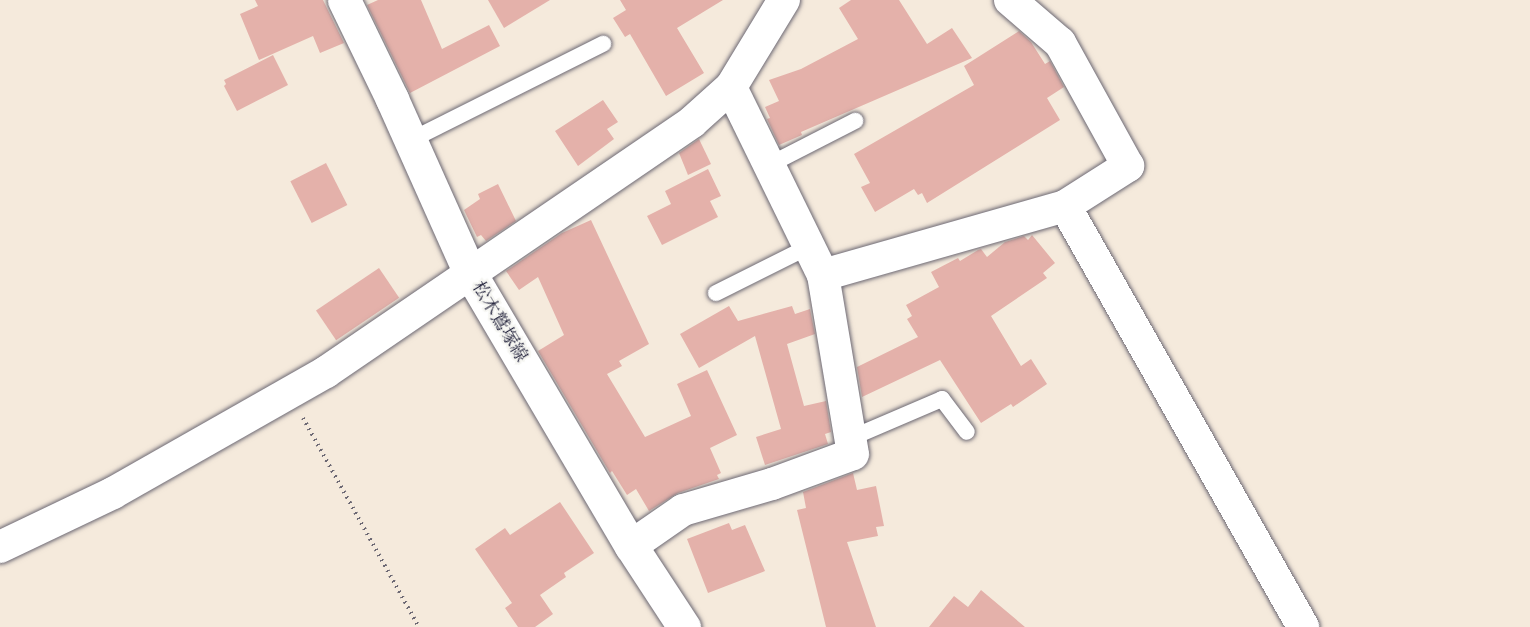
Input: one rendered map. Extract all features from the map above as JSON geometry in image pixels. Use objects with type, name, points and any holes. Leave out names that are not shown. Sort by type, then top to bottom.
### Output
[{"type":"main road","name":"松木鷲塚線","points":[[344,0],[411,140],[470,273],[632,546],[684,627]]},
{"type":"street","points":[[0,548],[113,493],[326,372],[692,122],[731,87],[784,0]]},
{"type":"street","points":[[823,275],[1065,206],[1128,166],[1060,42],[1010,0]]},
{"type":"street","points":[[632,546],[683,510],[772,484],[853,454],[823,275],[731,87]]},
{"type":"street","points":[[1065,206],[1303,627]]},
{"type":"lane","points":[[411,140],[603,44]]},
{"type":"lane","points":[[769,165],[855,121]]},
{"type":"lane","points":[[716,293],[808,247]]},
{"type":"lane","points":[[851,438],[942,399],[967,432]]},
{"type":"path","points":[[290,393],[419,627]]},
{"type":"building","points":[[255,0],[323,0],[344,43],[320,53],[313,36],[259,60],[240,14],[258,6]]},
{"type":"building","points":[[378,0],[421,0],[442,49],[489,25],[500,46],[410,93],[367,5]]},
{"type":"building","points":[[488,0],[550,0],[504,28]]},
{"type":"building","points":[[620,0],[723,0],[677,28],[704,73],[666,96],[630,34],[625,37],[613,18],[626,10]]},
{"type":"building","points":[[851,0],[899,0],[927,44],[952,28],[972,58],[801,132],[802,135],[779,145],[767,119],[770,118],[765,107],[779,101],[769,80],[801,69],[858,39],[839,8]]},
{"type":"building","points":[[1019,31],[1031,42],[1045,64],[1050,61],[1064,87],[1047,98],[1060,120],[927,203],[922,193],[918,195],[914,189],[875,212],[861,187],[870,183],[854,154],[974,85],[964,66]]},
{"type":"building","points":[[273,55],[288,85],[237,111],[224,86],[226,84],[224,80]]},
{"type":"building","points":[[603,100],[618,122],[607,129],[614,139],[578,166],[555,131]]},
{"type":"building","points":[[699,139],[711,164],[688,175],[679,153]]},
{"type":"building","points":[[326,163],[347,205],[312,223],[290,181]]},
{"type":"building","points":[[708,169],[721,196],[710,201],[718,217],[662,245],[647,216],[671,204],[665,191]]},
{"type":"building","points":[[498,184],[516,221],[486,241],[481,235],[477,237],[464,210],[480,199],[478,194]]},
{"type":"building","points":[[591,220],[649,344],[619,361],[622,366],[607,374],[645,437],[691,416],[677,384],[707,370],[737,435],[710,448],[721,473],[717,475],[719,479],[678,493],[649,511],[636,489],[627,495],[612,471],[610,473],[538,351],[564,335],[538,277],[519,290],[506,271],[562,233]]},
{"type":"building","points":[[1032,235],[1055,263],[1043,273],[1047,278],[991,316],[1021,366],[1031,359],[1047,384],[1013,407],[1011,404],[981,423],[940,360],[862,397],[857,367],[918,337],[907,319],[912,316],[906,305],[939,287],[931,272],[958,258],[960,261],[981,249],[987,257],[1005,242],[1024,236],[1028,240]]},
{"type":"building","points":[[379,268],[399,298],[336,340],[316,310]]},
{"type":"building","points":[[729,306],[738,321],[792,306],[795,314],[810,309],[815,334],[787,344],[804,406],[826,401],[831,432],[825,434],[828,444],[765,465],[756,437],[781,429],[755,336],[699,368],[680,334]]},
{"type":"building","points":[[853,473],[857,490],[876,486],[884,526],[876,527],[878,536],[847,542],[876,627],[826,627],[797,510],[806,508],[803,492]]},
{"type":"building","points":[[560,502],[594,553],[564,573],[566,577],[540,595],[553,614],[535,627],[518,627],[505,608],[512,603],[475,549],[505,528],[510,535]]},
{"type":"building","points":[[729,523],[732,530],[745,525],[765,571],[708,593],[687,539]]},
{"type":"building","points":[[981,590],[1025,627],[929,627],[954,596],[968,607]]}]
